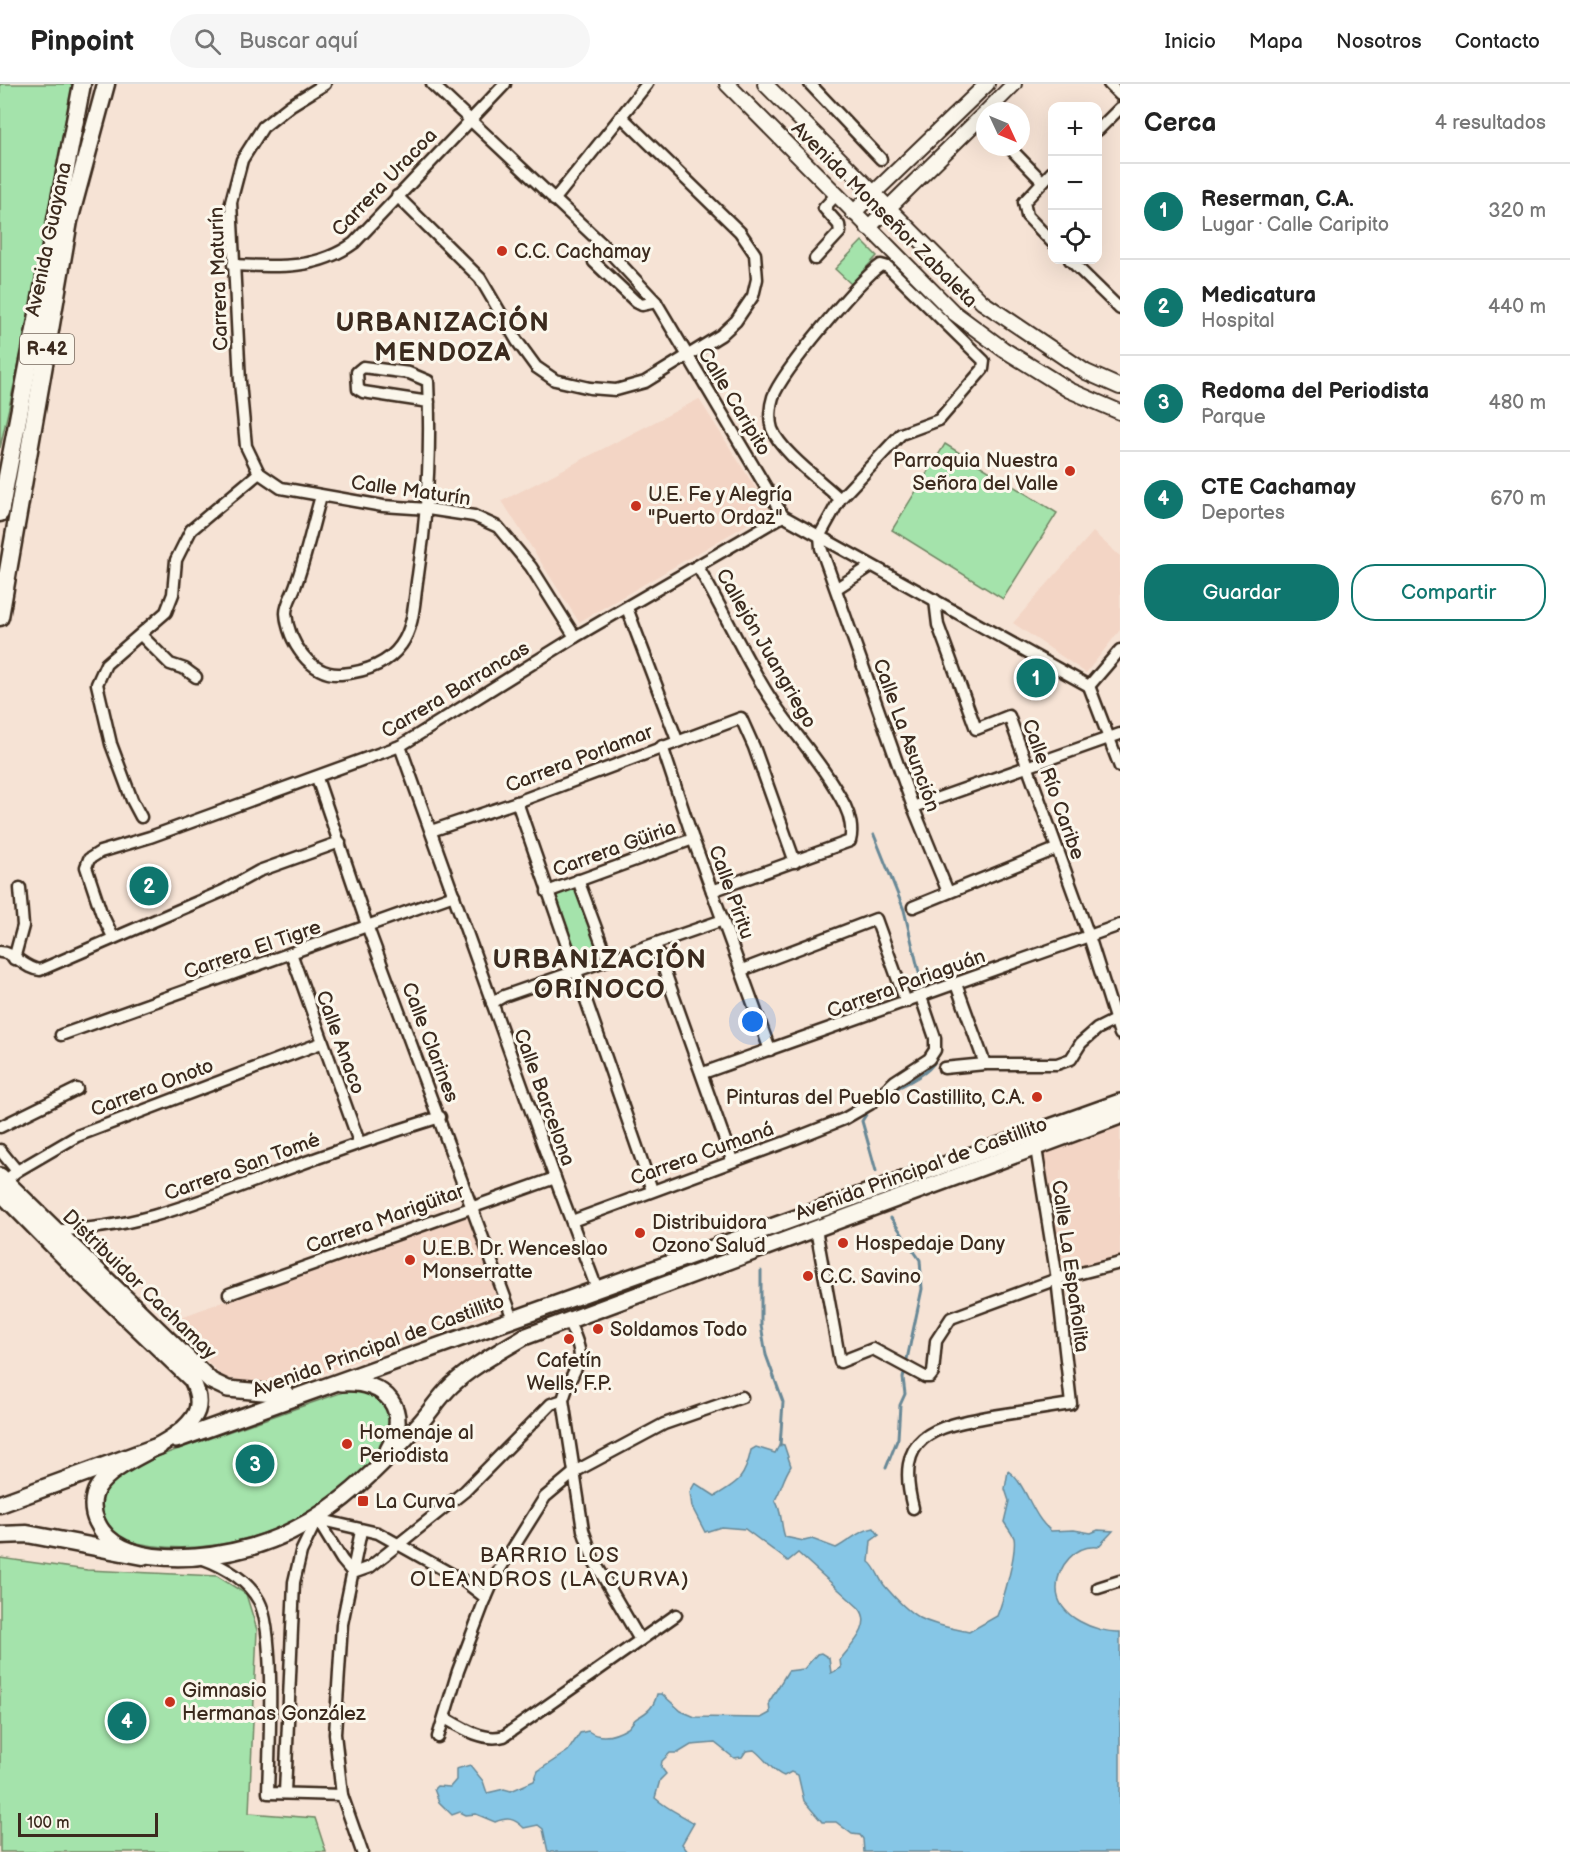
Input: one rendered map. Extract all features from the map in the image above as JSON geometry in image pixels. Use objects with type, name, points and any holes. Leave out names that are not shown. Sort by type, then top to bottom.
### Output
[{"type":"main road","name":"Avenida Guayana","points":[[0,513],[82,84]]},
{"type":"main road","name":"Avenida Guayana","points":[[0,617],[69,221],[106,84]]},
{"type":"main road","name":"Avenida Principal de Castillito","points":[[143,1556],[195,1556],[249,1548],[317,1519],[379,1466],[453,1384],[524,1337],[816,1228],[1035,1140],[1120,1102]]},
{"type":"main road","name":"Avenida Principal de Castillito","points":[[159,1446],[597,1289],[1035,1140],[1120,1116]]},
{"type":"main road","name":"Distribuidor Cachamay","points":[[5,1180],[52,1230],[211,1381],[228,1389],[249,1393],[302,1393]]},
{"type":"main road","name":"Distribuidor Cachamay","points":[[5,1180],[79,1272],[192,1380],[199,1394],[194,1418],[159,1446]]},
{"type":"main road","points":[[302,1393],[351,1383],[366,1384],[388,1396],[394,1404],[397,1429],[379,1466]]},
{"type":"main road","points":[[0,1504],[159,1446]]},
{"type":"main road","points":[[143,1556],[109,1540],[100,1530],[92,1508],[98,1488],[106,1479],[159,1446]]},
{"type":"main road","points":[[0,1535],[27,1534],[143,1556]]},
{"type":"street","name":"Carrera Maturín","points":[[260,473],[246,446],[233,265],[231,202],[242,159],[263,127],[291,105],[325,84]]},
{"type":"street","name":"Calle Caripito","points":[[432,84],[601,243],[656,302],[783,516]]},
{"type":"street","name":"Carrera Uracoa","points":[[233,265],[286,267],[319,262],[339,254],[354,243],[505,84]]},
{"type":"street","points":[[554,200],[647,84]]},
{"type":"street","name":"Avenida Monseñor Zabaleta","points":[[727,84],[953,312],[1003,349],[1069,390],[1120,412]]},
{"type":"street","name":"Avenida Monseñor Zabaleta","points":[[765,84],[982,302],[1086,372],[1120,387]]},
{"type":"street","points":[[810,84],[880,159]]},
{"type":"street","points":[[853,213],[987,84]]},
{"type":"street","points":[[996,102],[1014,84]]},
{"type":"street","points":[[1109,84],[1120,95]]},
{"type":"street","points":[[1102,126],[1120,108]]},
{"type":"street","points":[[397,196],[480,278],[517,342],[536,367],[555,380],[616,390],[645,382],[721,335],[736,321],[753,296],[757,279],[755,254],[740,232],[621,116]]},
{"type":"street","points":[[868,228],[976,122]]},
{"type":"street","points":[[1017,156],[1042,182]]},
{"type":"street","points":[[1048,177],[1024,202],[1024,209],[1032,222],[1048,237]]},
{"type":"street","points":[[815,259],[840,232],[839,225],[824,208],[836,195]]},
{"type":"street","points":[[601,243],[594,262],[636,303],[642,305],[656,302]]},
{"type":"street","points":[[1074,264],[1120,309]]},
{"type":"street","points":[[820,535],[840,499],[901,434],[939,420],[983,369],[982,357],[888,267],[881,265],[813,340],[773,396],[770,410],[771,427],[778,440],[840,499]]},
{"type":"street","points":[[321,496],[306,557],[286,611],[292,638],[311,666],[338,674],[367,670],[389,658],[402,644],[414,613],[428,509],[429,402],[428,381],[398,372],[363,368],[357,372],[358,388],[363,392],[429,402]]},
{"type":"street","points":[[141,818],[111,744],[97,684],[106,664],[118,652],[142,636],[166,612],[173,594],[176,560],[191,530],[260,473]]},
{"type":"street","name":"Calle Maturín","points":[[260,473],[281,488],[382,506],[428,509],[474,516],[498,527],[531,567],[575,637]]},
{"type":"street","points":[[783,516],[1089,686],[1115,736],[1120,767]]},
{"type":"street","name":"Carrera Barrancas","points":[[113,937],[101,912],[86,867],[89,859],[100,852],[150,837],[317,778],[400,746],[575,637],[783,516]]},
{"type":"street","name":"Calle La Asunción","points":[[820,535],[821,548],[914,807],[948,892]]},
{"type":"street","points":[[837,588],[872,566]]},
{"type":"street","name":"Callejón Juangriego","points":[[698,567],[768,694],[831,781],[846,809],[852,833],[850,842],[795,862]]},
{"type":"street","name":"Calle Río Caribe","points":[[934,600],[938,625],[976,729],[1009,716],[1089,936],[1120,1034]]},
{"type":"street","points":[[627,608],[677,740]]},
{"type":"street","points":[[142,636],[170,664],[185,669],[196,677]]},
{"type":"street","points":[[1089,686],[1120,650]]},
{"type":"street","name":"Carrera Porlamar","points":[[431,831],[517,802],[677,740],[741,718],[754,747],[795,862]]},
{"type":"street","points":[[914,807],[1115,736]]},
{"type":"street","name":"Calle Barcelona","points":[[400,746],[597,1289]]},
{"type":"street","name":"Calle Píritu","points":[[662,746],[693,839],[770,1050]]},
{"type":"street","name":"Calle Clarines","points":[[317,778],[368,928],[473,1205],[513,1319]]},
{"type":"street","points":[[517,802],[652,1190]]},
{"type":"street","name":"Carrera Güiria","points":[[547,891],[693,839]]},
{"type":"street","points":[[0,952],[5,952],[29,970],[40,970],[223,891],[259,871],[340,842]]},
{"type":"street","points":[[913,907],[1056,849]]},
{"type":"street","points":[[712,891],[795,862]]},
{"type":"street","points":[[578,880],[607,958]]},
{"type":"street","points":[[14,958],[22,926],[20,888]]},
{"type":"street","name":"Carrera El Tigre","points":[[61,1035],[454,896]]},
{"type":"street","points":[[742,970],[876,919],[906,1002]]},
{"type":"street","points":[[492,1003],[504,996],[607,958],[723,920]]},
{"type":"street","name":"Carrera Pariaguán","points":[[703,1073],[1120,925]]},
{"type":"street","points":[[655,944],[703,1073],[732,1160]]},
{"type":"street","name":"Calle Anaco","points":[[291,953],[321,1042],[359,1142]]},
{"type":"street","points":[[956,984],[985,1064]]},
{"type":"street","name":"Carrera Cumaná","points":[[572,1221],[844,1119],[870,1104],[894,1081],[929,1059],[935,1050],[935,1038],[924,996]]},
{"type":"street","points":[[944,1068],[985,1064],[1057,1064],[1071,1059],[1081,1043],[1097,1029],[1115,1020]]},
{"type":"street","name":"Carrera Onoto","points":[[5,1180],[77,1136],[321,1042]]},
{"type":"street","points":[[0,1126],[77,1089]]},
{"type":"street","name":"Carrera San Tomé","points":[[52,1230],[83,1230],[166,1214],[359,1142],[440,1117]]},
{"type":"street","name":"Calle La Españolita","points":[[913,1508],[907,1480],[908,1463],[923,1439],[941,1426],[1071,1404],[1057,1279],[1035,1140]]},
{"type":"street","points":[[0,1150],[5,1180]]},
{"type":"street","name":"Carrera Marigüitar","points":[[229,1294],[473,1205],[555,1178]]},
{"type":"street","points":[[816,1228],[840,1362],[873,1349],[925,1377],[930,1377],[933,1373],[936,1341],[951,1318],[1057,1279],[1120,1263]]},
{"type":"street","points":[[568,1320],[580,1347],[581,1360],[567,1385],[563,1400],[576,1471],[583,1530],[594,1561],[640,1640]]},
{"type":"street","points":[[438,1737],[458,1671],[496,1575],[545,1497],[576,1471],[664,1424],[742,1398]]},
{"type":"street","points":[[353,1573],[370,1567],[400,1545],[465,1491],[551,1404],[563,1400]]},
{"type":"street","points":[[317,1519],[361,1531],[378,1533],[464,1581],[486,1598]]},
{"type":"street","points":[[317,1519],[342,1560],[353,1573]]},
{"type":"street","points":[[285,1793],[294,1582],[301,1552],[317,1519]]},
{"type":"street","points":[[361,1531],[342,1624],[335,1734],[342,1795],[362,1852]]},
{"type":"street","points":[[195,1556],[232,1573],[259,1601],[265,1618],[269,1684],[268,1793],[342,1795]]},
{"type":"street","points":[[1098,1588],[1120,1581]]},
{"type":"street","points":[[445,1718],[486,1737],[494,1739],[504,1736],[676,1615]]},
{"type":"shaded area","name":"U.E. Fe y Alegría \"Puerto Ordaz\"","points":[[699,399],[770,511],[579,622],[502,501]]},
{"type":"shaded area","points":[[1093,532],[1120,556],[1120,630],[1086,673],[1013,623]]},
{"type":"shaded area","points":[[1120,1114],[1120,1266],[1056,1282],[1030,1149]]},
{"type":"shaded area","name":"U.E.B. Dr. Wenceslao Monserratte","points":[[468,1211],[503,1309],[304,1380],[257,1384],[223,1377],[168,1322]]},
{"type":"green space","points":[[0,84],[81,84],[0,448]]},
{"type":"green space","points":[[862,241],[877,256],[851,284],[835,269]]},
{"type":"green space","points":[[945,444],[1057,513],[1003,599],[892,530]]},
{"type":"green space","points":[[576,884],[604,956],[576,966],[551,894]]},
{"type":"green space","points":[[366,1384],[392,1408],[389,1445],[379,1459],[358,1478],[334,1497],[308,1513],[280,1527],[251,1537],[220,1544],[189,1547],[159,1546],[129,1541],[102,1524],[100,1496],[130,1466]]},
{"type":"green space","points":[[0,1558],[87,1570],[217,1576],[246,1594],[257,1630],[249,1813],[315,1818],[326,1852],[0,1852]]},
{"type":"water","points":[[780,1444],[784,1445],[791,1466],[775,1500],[785,1537],[804,1541],[812,1539],[836,1548],[859,1533],[874,1528],[879,1535],[871,1541],[869,1562],[884,1585],[904,1607],[921,1619],[941,1626],[969,1632],[997,1616],[1009,1577],[1014,1545],[1014,1538],[1004,1522],[1009,1501],[1005,1489],[1008,1471],[1020,1483],[1038,1516],[1051,1531],[1074,1530],[1091,1533],[1098,1530],[1113,1531],[1098,1547],[1082,1549],[1069,1558],[1060,1572],[1057,1588],[1058,1598],[1070,1615],[1100,1630],[1120,1632],[1120,1852],[864,1852],[863,1839],[860,1835],[852,1834],[836,1822],[822,1822],[804,1801],[798,1775],[791,1772],[784,1776],[780,1774],[754,1750],[746,1751],[742,1757],[734,1758],[715,1743],[691,1745],[678,1753],[670,1753],[662,1761],[661,1767],[666,1774],[660,1780],[655,1798],[694,1823],[682,1844],[688,1852],[548,1852],[543,1829],[538,1825],[524,1828],[511,1819],[495,1822],[476,1814],[466,1815],[460,1812],[452,1815],[439,1802],[434,1789],[437,1786],[450,1787],[456,1780],[456,1769],[470,1765],[483,1781],[487,1793],[504,1789],[511,1791],[534,1781],[538,1771],[568,1751],[580,1733],[588,1731],[608,1736],[623,1731],[650,1709],[657,1694],[662,1694],[681,1711],[695,1717],[761,1718],[770,1713],[769,1702],[788,1671],[804,1669],[817,1654],[821,1653],[829,1658],[831,1673],[841,1668],[840,1660],[862,1629],[863,1615],[859,1608],[798,1553],[788,1561],[745,1529],[721,1527],[705,1532],[692,1507],[690,1492],[695,1483],[715,1496],[740,1478],[751,1450],[756,1447],[775,1453]]},
{"type":"waterway","points":[[874,835],[904,910],[924,993]]},
{"type":"waterway","points":[[892,1091],[917,1078],[931,1067],[939,1052],[940,1042]]},
{"type":"waterway","points":[[869,1110],[862,1121],[876,1171]]},
{"type":"waterway","points":[[886,1468],[898,1438],[900,1405],[905,1394],[903,1378],[922,1289],[920,1260],[891,1218]]},
{"type":"waterway","points":[[761,1271],[761,1325],[766,1355],[783,1402],[780,1446]]},
{"type":"place","name":"C.C. Cachamay","points":[[502,251]]},
{"type":"place","name":"Parroquia Nuestra Señora del Valle","points":[[1070,471]]},
{"type":"place","name":"U.E. Fe y Alegría \"Puerto Ordaz\"","points":[[636,506]]},
{"type":"place","name":"Reserman, C.A.","points":[[1036,678]]},
{"type":"place","name":"Medicatura","points":[[149,886]]},
{"type":"place","name":"Pinturas del Pueblo Castillito, C.A.","points":[[1037,1097]]},
{"type":"place","name":"Distribuidora Ozono Salud","points":[[640,1233]]},
{"type":"place","name":"Hospedaje Dany","points":[[843,1243]]},
{"type":"place","name":"U.E.B. Dr. Wenceslao Monserratte","points":[[410,1260]]},
{"type":"place","name":"C.C. Savino","points":[[808,1276]]},
{"type":"place","name":"Soldamos Todo","points":[[598,1329]]},
{"type":"place","name":"Cafetín Wells, F.P.","points":[[569,1339]]},
{"type":"place","name":"Homenaje al Periodista","points":[[347,1444]]},
{"type":"place","name":"Redoma del Periodista","points":[[255,1464]]},
{"type":"place","name":"La Curva","points":[[363,1501]]},
{"type":"place","name":"Gimnasio Hermanas González","points":[[170,1702]]},
{"type":"place","name":"CTE Cachamay","points":[[127,1721]]},
{"type":"district","name":"URBANIZACIÓN MENDOZA","points":[[443,337]]},
{"type":"district","name":"URBANIZACIÓN ORINOCO","points":[[600,974]]},
{"type":"district","name":"BARRIO LOS OLEANDROS (LA CURVA)","points":[[550,1567]]}]
